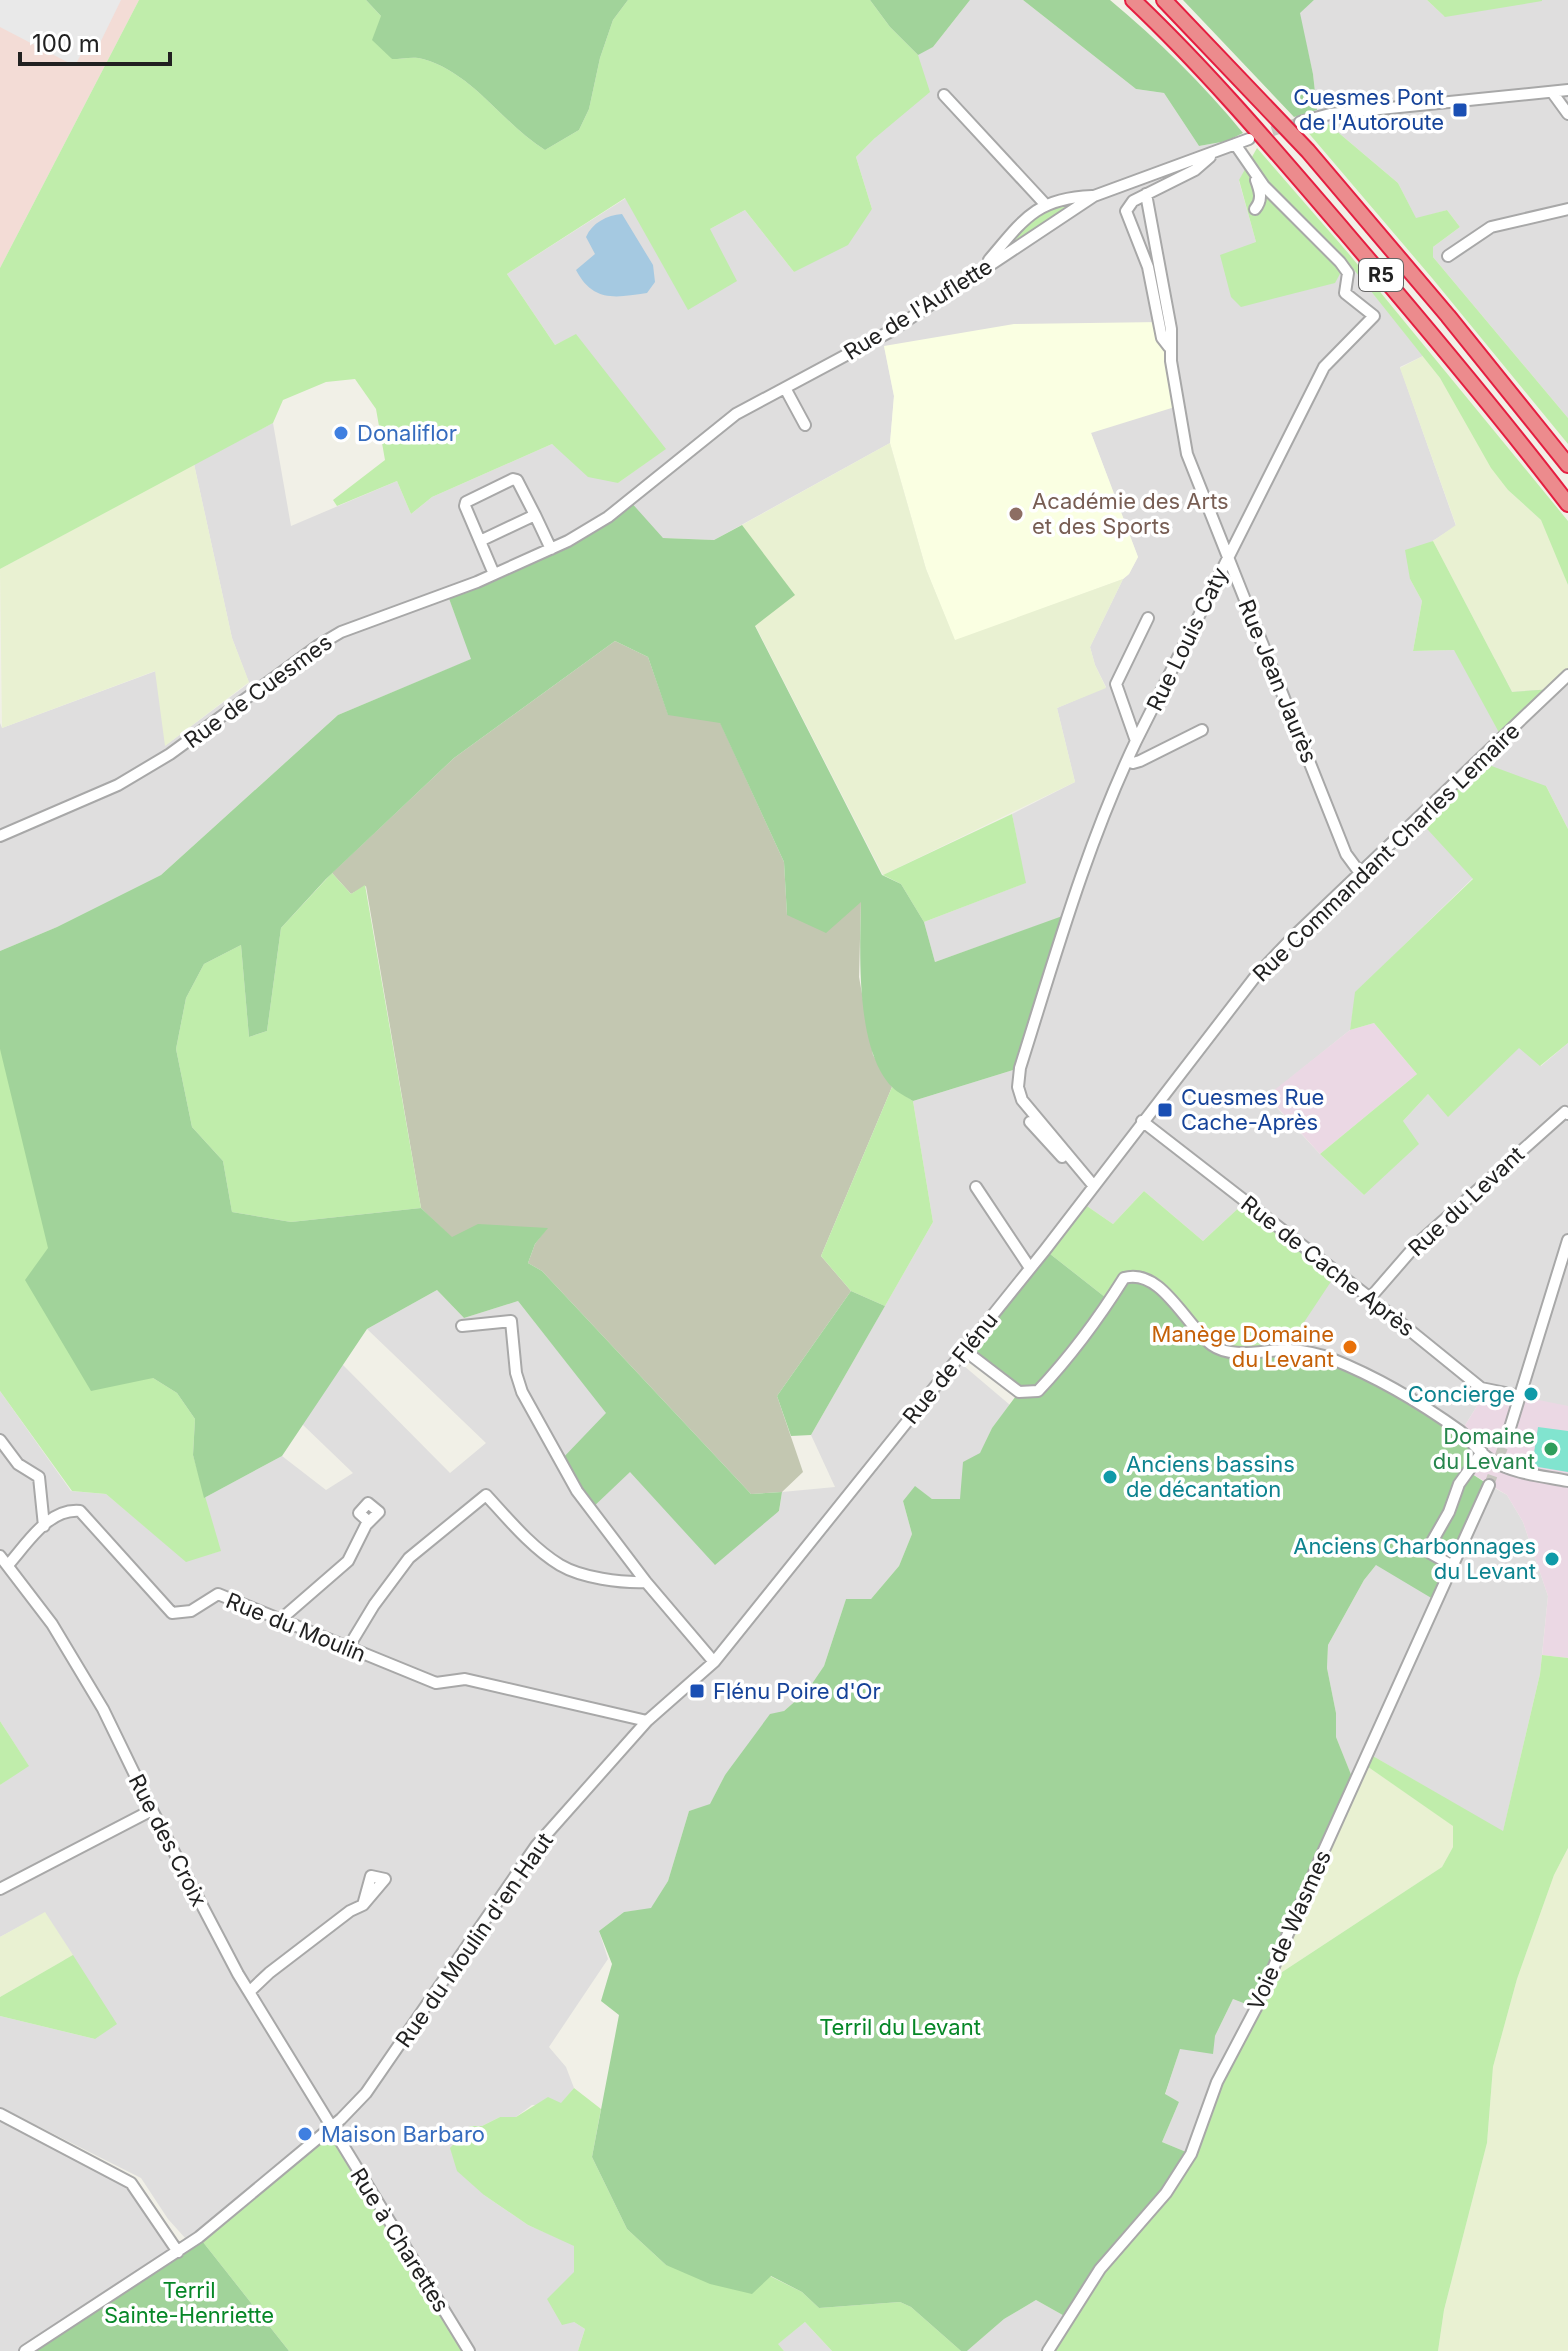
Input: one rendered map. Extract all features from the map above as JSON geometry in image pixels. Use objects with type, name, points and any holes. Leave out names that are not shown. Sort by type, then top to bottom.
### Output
[{"type":"highway","name":"R5","points":[[1133,0],[1187,53],[1289,167],[1430,332],[1568,504]]},
{"type":"highway","name":"R5","points":[[1164,0],[1308,151],[1448,316],[1568,465]]},
{"type":"street","points":[[1300,122],[1330,114],[1568,90]]},
{"type":"street","points":[[1552,92],[1568,114]]},
{"type":"street","points":[[944,95],[1045,204]]},
{"type":"street","name":"Rue de l'Auflette","points":[[608,517],[736,414],[891,331],[1094,196],[1249,139]]},
{"type":"street","name":"Rue Louis Caty","points":[[1093,1185],[1022,1100],[1018,1087],[1020,1068],[1082,871],[1111,794],[1136,741],[1324,367],[1374,316],[1345,293],[1348,273],[1340,262],[1264,186],[1235,144]]},
{"type":"street","points":[[1146,194],[1195,170],[1216,152]]},
{"type":"street","points":[[1253,171],[1260,196],[1260,204],[1255,209]]},
{"type":"street","name":"Rue Jean Jaurès","points":[[1169,347],[1162,338],[1148,267],[1126,211],[1129,204],[1146,194],[1171,329],[1169,347],[1187,454],[1346,854],[1360,873]]},
{"type":"street","points":[[979,271],[1028,216],[1045,204],[1065,197],[1094,196]]},
{"type":"street","points":[[1448,256],[1491,227],[1568,209]]},
{"type":"street","points":[[785,388],[805,425]]},
{"type":"street","points":[[494,574],[465,506],[469,499],[513,479],[517,480],[551,549]]},
{"type":"street","points":[[480,541],[535,515]]},
{"type":"street","name":"Rue de Cuesmes","points":[[0,836],[118,785],[144,770],[341,632],[494,574],[551,549],[608,517]]},
{"type":"street","points":[[1136,741],[1116,684],[1148,618]]},
{"type":"street","name":"Rue Commandant Charles Lemaire","points":[[1093,1185],[1255,977],[1295,935],[1568,675]]},
{"type":"street","points":[[1127,761],[1140,761],[1202,730]]},
{"type":"street","name":"Rue du Levant","points":[[1370,1298],[1416,1245],[1565,1112],[1568,1114]]},
{"type":"street","name":"Rue de Cache Après","points":[[1142,1121],[1481,1388],[1520,1396]]},
{"type":"street","points":[[1030,1122],[1062,1157],[1072,1160]]},
{"type":"street","name":"Rue de Flénu","points":[[869,1468],[1093,1185]]},
{"type":"street","points":[[976,1187],[1030,1268]]},
{"type":"street","points":[[1509,1431],[1568,1240]]},
{"type":"street","points":[[964,1350],[1019,1392],[1038,1391],[1110,1301],[1124,1278],[1133,1276],[1146,1279],[1165,1291],[1194,1328],[1214,1347],[1236,1352],[1290,1350],[1328,1357],[1414,1401],[1461,1432],[1489,1459],[1519,1472],[1568,1481]]},
{"type":"street","points":[[462,1326],[511,1321],[516,1373],[522,1392],[577,1491],[646,1582],[714,1662]]},
{"type":"street","points":[[0,1440],[18,1464],[39,1477],[44,1526]]},
{"type":"street","points":[[1453,1566],[1434,1557],[1429,1547],[1449,1512],[1459,1484],[1482,1452]]},
{"type":"street","name":"Rue du Moulin d'en Haut","points":[[25,2351],[178,2252],[331,2128],[366,2093],[536,1846],[647,1721],[714,1662],[869,1468]]},
{"type":"street","name":"Voie de Wasmes","points":[[1048,2351],[1100,2269],[1166,2193],[1191,2154],[1217,2082],[1256,2008],[1489,1485]]},
{"type":"street","points":[[348,1648],[374,1605],[409,1558],[486,1495],[514,1527],[561,1565],[619,1583],[646,1582]]},
{"type":"street","name":"Rue du Moulin","points":[[4,1560],[55,1515],[68,1510],[80,1511],[172,1613],[191,1611],[218,1594],[436,1683],[465,1679],[647,1721]]},
{"type":"street","points":[[280,1620],[348,1561],[369,1522]]},
{"type":"street","name":"Rue des Croix","points":[[4,1560],[52,1624],[103,1709],[152,1810],[249,1992],[331,2128]]},
{"type":"street","points":[[0,1889],[152,1810]]},
{"type":"street","points":[[249,1992],[292,1955],[350,1911],[363,1905]]},
{"type":"street","points":[[0,2114],[131,2183],[178,2252]]},
{"type":"street","name":"Rue à Charettes","points":[[331,2128],[469,2351]]},
{"type":"shaded area","points":[[0,0],[139,0],[0,268]]},
{"type":"shaded area","points":[[0,0],[121,0],[100,43],[89,38],[75,66],[0,27]]},
{"type":"shaded area","points":[[970,0],[1023,0],[1136,89],[1164,93],[1199,146],[1227,141],[1248,168],[1239,181],[1256,242],[1347,260],[1423,356],[1400,367],[1456,526],[1431,542],[1410,579],[1422,601],[1413,651],[1454,650],[1568,675],[1568,829],[1546,786],[1473,878],[1356,992],[1350,1030],[1267,1097],[1320,1154],[1364,1195],[1403,1121],[1428,1094],[1448,1116],[1519,1047],[1541,1066],[1568,1043],[1568,1406],[1480,1401],[1461,1432],[1285,1351],[1244,1203],[1203,1241],[1144,1191],[1113,1224],[1084,1204],[957,1360],[1010,1405],[992,1428],[960,1499],[932,1499],[915,1487],[903,1501],[912,1534],[899,1566],[871,1599],[846,1599],[824,1666],[807,1691],[784,1711],[725,1775],[710,1805],[689,1811],[668,1881],[651,1909],[624,1912],[599,1931],[608,1959],[549,2047],[566,2067],[574,2088],[561,2104],[532,2105],[516,2117],[500,2117],[482,2126],[484,2195],[528,2225],[574,2245],[575,2272],[558,2291],[574,2322],[585,2329],[578,2351],[469,2351],[318,2133],[186,2239],[168,2219],[141,2178],[0,2107],[0,2016],[95,2039],[45,1913],[0,1937],[0,1785],[28,1765],[0,1721],[0,1391],[71,1491],[106,1494],[186,1561],[220,1551],[204,1498],[282,1456],[326,1490],[353,1473],[302,1424],[342,1364],[450,1473],[486,1443],[367,1329],[437,1290],[464,1318],[518,1301],[607,1413],[630,1471],[779,1512],[782,1492],[835,1487],[811,1435],[933,1222],[913,1101],[1020,1068],[1067,915],[935,962],[924,922],[1025,883],[1012,814],[1075,782],[1057,708],[1106,687],[1090,647],[1123,579],[1138,557],[1091,433],[884,346],[894,396],[890,443],[714,540],[663,538],[608,517],[447,593],[472,659],[338,715],[161,875],[57,927],[0,951],[0,723],[2,728],[156,671],[166,745],[249,683],[232,638],[194,464],[273,423],[291,526],[397,481],[411,514],[432,497],[552,444],[567,456],[618,483],[665,449],[576,335],[555,345],[507,274],[626,198],[710,229],[745,210],[794,272],[872,209],[856,157],[875,138],[918,54],[933,47]]},
{"type":"shaded area","points":[[1314,0],[1427,0],[1444,16],[1441,0],[1568,0],[1568,418],[1433,257],[1433,247],[1460,227],[1447,210],[1416,219],[1398,183],[1327,123],[1317,110],[1313,74],[1299,13]]},
{"type":"shaded area","points":[[622,214],[653,265],[655,282],[647,293],[615,296],[597,293],[576,270],[595,254],[586,237],[596,224]]},
{"type":"shaded area","name":"Académie des Arts et des Sports","points":[[1161,322],[1169,347],[1178,406],[1091,433],[1138,557],[1129,574],[1123,579],[955,641],[926,569],[890,443],[894,396],[884,346],[1014,324]]},
{"type":"shaded area","points":[[1423,356],[1440,378],[1508,490],[1541,520],[1554,547],[1568,585],[1568,672],[1553,689],[1512,692],[1433,541],[1456,525],[1400,368]]},
{"type":"shaded area","points":[[890,443],[926,569],[955,640],[1123,579],[1090,647],[1106,688],[1057,708],[1075,782],[883,875],[755,625],[742,525]]},
{"type":"shaded area","points":[[194,464],[232,638],[249,682],[165,746],[155,671],[2,728],[0,569]]},
{"type":"shaded area","points":[[615,641],[648,657],[668,714],[720,722],[784,862],[787,915],[861,901],[859,977],[873,1055],[892,1087],[821,1256],[851,1291],[777,1396],[803,1472],[782,1492],[751,1494],[542,1271],[528,1263],[535,1244],[547,1228],[452,1238],[421,1208],[366,886],[351,894],[332,873],[454,758]]},
{"type":"shaded area","points":[[1374,1023],[1417,1074],[1320,1154],[1267,1096],[1350,1030]]},
{"type":"shaded area","name":"Anciens Charbonnages du Levant","points":[[1481,1388],[1568,1406],[1568,1658],[1542,1655],[1548,1596],[1523,1522],[1507,1495],[1469,1472],[1461,1432],[1480,1401]]},
{"type":"shaded area","name":"Domaine du Levant","points":[[1538,1427],[1568,1431],[1568,1472],[1532,1466]]},
{"type":"shaded area","points":[[1489,1485],[1507,1495],[1523,1522],[1548,1596],[1540,1674],[1503,1832],[1366,1752],[1352,1777],[1336,1737],[1336,1713],[1327,1668],[1328,1645],[1364,1580],[1376,1565]]},
{"type":"shaded area","points":[[1361,1762],[1454,1826],[1453,1847],[1442,1867],[1267,1982]]},
{"type":"shaded area","points":[[1568,1848],[1568,2351],[1438,2351],[1444,2310],[1487,2143],[1493,2067],[1517,1979],[1554,1875]]},
{"type":"shaded area","points":[[45,1912],[73,1955],[0,1997],[0,1937]]},
{"type":"shaded area","points":[[1233,1999],[1256,2008],[1191,2154],[1162,2142],[1179,2102],[1165,2095],[1180,2048],[1215,2036]]},
{"type":"shaded area","points":[[0,2114],[126,2180],[178,2252],[25,2351],[0,2351]]},
{"type":"shaded area","points":[[1036,2300],[1068,2318],[1045,2351],[967,2351],[1004,2319]]},
{"type":"shaded area","points":[[805,2322],[832,2351],[784,2351],[777,2344]]},
{"type":"green space","points":[[139,0],[366,0],[381,16],[392,59],[423,59],[457,75],[545,150],[579,130],[589,109],[600,58],[613,20],[628,0],[870,0],[890,27],[918,55],[930,92],[856,157],[872,209],[848,245],[794,272],[745,210],[710,229],[737,281],[688,310],[625,198],[507,274],[555,345],[576,334],[666,449],[618,483],[588,477],[552,444],[432,497],[411,514],[397,481],[337,506],[333,500],[385,460],[376,409],[355,379],[326,382],[283,400],[273,423],[0,569],[0,268]]},
{"type":"green space","points":[[366,0],[628,0],[613,20],[600,58],[589,109],[579,130],[545,150],[457,75],[423,59],[392,59],[372,40],[381,16]]},
{"type":"green space","points":[[870,0],[970,0],[933,47],[918,55],[890,27]]},
{"type":"green space","points":[[1023,0],[1110,0],[1180,63],[1243,133],[1227,141],[1199,146],[1164,93],[1136,89]]},
{"type":"green space","points":[[1183,0],[1314,0],[1300,13],[1317,110],[1294,117]]},
{"type":"green space","points":[[1427,0],[1542,0],[1542,1],[1445,17]]},
{"type":"green space","points":[[1327,123],[1398,183],[1416,218],[1447,210],[1460,227],[1433,247],[1433,257],[1568,418],[1568,444],[1306,130]]},
{"type":"green space","points":[[1257,148],[1349,254],[1568,521],[1568,585],[1541,520],[1508,490],[1491,468],[1440,378],[1347,261],[1335,283],[1241,307],[1231,297],[1220,255],[1256,242],[1239,180]]},
{"type":"green space","points":[[1065,201],[1076,203],[1004,247],[1048,207]]},
{"type":"green space","points":[[629,500],[663,538],[714,540],[742,525],[795,595],[755,626],[882,875],[901,884],[924,922],[935,962],[1068,914],[1020,1068],[913,1101],[892,1087],[871,1049],[866,1025],[862,999],[861,902],[826,933],[787,915],[784,862],[720,723],[668,715],[648,657],[615,641],[454,758],[326,879],[281,928],[267,1031],[249,1037],[241,945],[204,964],[186,998],[176,1049],[192,1127],[223,1161],[232,1212],[291,1222],[421,1208],[452,1237],[478,1224],[548,1228],[535,1244],[528,1263],[542,1271],[751,1494],[782,1492],[779,1511],[715,1565],[630,1472],[590,1510],[560,1461],[606,1413],[518,1301],[464,1318],[437,1290],[367,1329],[282,1456],[204,1498],[193,1455],[195,1419],[177,1393],[153,1378],[91,1391],[25,1280],[48,1248],[0,1049],[0,951],[57,927],[161,875],[338,715],[471,659],[447,593],[568,541]]},
{"type":"green space","points":[[1433,541],[1512,692],[1553,689],[1502,738],[1454,650],[1413,651],[1422,601],[1410,579],[1405,550]]},
{"type":"green space","points":[[1478,761],[1546,786],[1568,829],[1568,1043],[1540,1066],[1519,1048],[1448,1117],[1428,1094],[1403,1121],[1419,1144],[1364,1195],[1320,1154],[1417,1074],[1374,1023],[1350,1030],[1355,992],[1473,879],[1418,819]]},
{"type":"green space","points":[[1012,814],[1026,883],[924,922],[901,884],[883,875]]},
{"type":"green space","points":[[332,873],[351,894],[365,885],[421,1208],[291,1222],[232,1212],[223,1161],[192,1127],[176,1049],[186,998],[204,964],[241,945],[249,1037],[267,1031],[281,928]]},
{"type":"green space","points":[[0,1048],[153,1378],[177,1393],[195,1419],[193,1455],[221,1551],[186,1562],[106,1494],[72,1491],[0,1391]]},
{"type":"green space","points":[[892,1087],[913,1101],[933,1222],[885,1306],[851,1291],[821,1256]]},
{"type":"green space","points":[[1144,1191],[1203,1241],[1245,1202],[1336,1274],[1285,1351],[1236,1352],[1110,1301],[1045,1250],[1084,1204],[1113,1224]]},
{"type":"green space","name":"Terril du Levant","points":[[1045,1250],[1110,1301],[1124,1278],[1146,1279],[1214,1347],[1290,1350],[1328,1357],[1414,1401],[1482,1452],[1469,1472],[1489,1485],[1438,1602],[1376,1565],[1364,1580],[1328,1645],[1327,1668],[1336,1713],[1336,1737],[1352,1777],[1256,2008],[1233,1999],[1215,2036],[1213,2054],[1180,2049],[1165,2094],[1179,2102],[1162,2142],[1191,2154],[1068,2318],[1036,2300],[1004,2319],[967,2351],[961,2351],[911,2307],[900,2302],[819,2308],[802,2292],[771,2276],[752,2294],[710,2284],[666,2265],[627,2229],[592,2157],[619,2015],[601,2001],[612,1964],[599,1931],[624,1912],[651,1908],[668,1881],[689,1811],[710,1804],[725,1775],[770,1714],[784,1711],[807,1691],[824,1666],[846,1599],[871,1599],[899,1566],[912,1534],[903,1501],[915,1486],[932,1499],[960,1499],[963,1462],[980,1453],[992,1428],[1019,1392],[964,1350]]},
{"type":"green space","points":[[851,1291],[885,1306],[811,1435],[791,1436],[777,1396]]},
{"type":"green space","points":[[1542,1655],[1568,1658],[1568,1848],[1554,1875],[1517,1979],[1493,2067],[1487,2143],[1444,2310],[1438,2351],[1045,2351],[1078,2301],[1166,2193],[1201,2128],[1267,1982],[1442,1867],[1453,1847],[1453,1826],[1361,1762],[1366,1752],[1503,1831]]},
{"type":"green space","points":[[0,1721],[29,1766],[0,1785]]},
{"type":"green space","points":[[73,1955],[117,2024],[95,2039],[0,2016],[0,1997]]},
{"type":"green space","points":[[574,2088],[601,2109],[592,2157],[627,2229],[666,2265],[770,2276],[802,2292],[819,2308],[900,2302],[911,2307],[961,2351],[832,2351],[805,2322],[778,2344],[784,2351],[578,2351],[585,2329],[574,2322],[562,2325],[547,2299],[574,2272],[574,2246],[528,2225],[484,2195],[457,2171],[450,2148],[470,2126],[482,2126],[500,2117],[516,2117],[548,2097],[561,2103]]},
{"type":"green space","points":[[331,2128],[470,2351],[289,2351],[199,2237]]},
{"type":"green space","name":"Terril Sainte-Henriette","points":[[199,2237],[289,2351],[25,2351]]},
{"type":"tunnel","points":[[1258,136],[1300,122]]},
{"type":"tunnel","points":[[1489,1485],[1509,1431]]},
{"type":"place","name":"Cuesmes Pont de l'Autoroute","points":[[1460,110]]},
{"type":"place","name":"Donaliflor","points":[[341,433]]},
{"type":"place","name":"Académie des Arts et des Sports","points":[[1016,514]]},
{"type":"place","name":"Cuesmes Rue Cache-Après","points":[[1165,1110]]},
{"type":"place","name":"Manège Domaine du Levant","points":[[1350,1347]]},
{"type":"place","name":"Concierge","points":[[1531,1394]]},
{"type":"place","name":"Domaine du Levant","points":[[1551,1449]]},
{"type":"place","name":"Anciens bassins de décantation","points":[[1110,1477]]},
{"type":"place","name":"Anciens Charbonnages du Levant","points":[[1552,1559]]},
{"type":"place","name":"Flénu Poire d'Or","points":[[697,1691]]},
{"type":"place","name":"Maison Barbaro","points":[[305,2134]]}]
